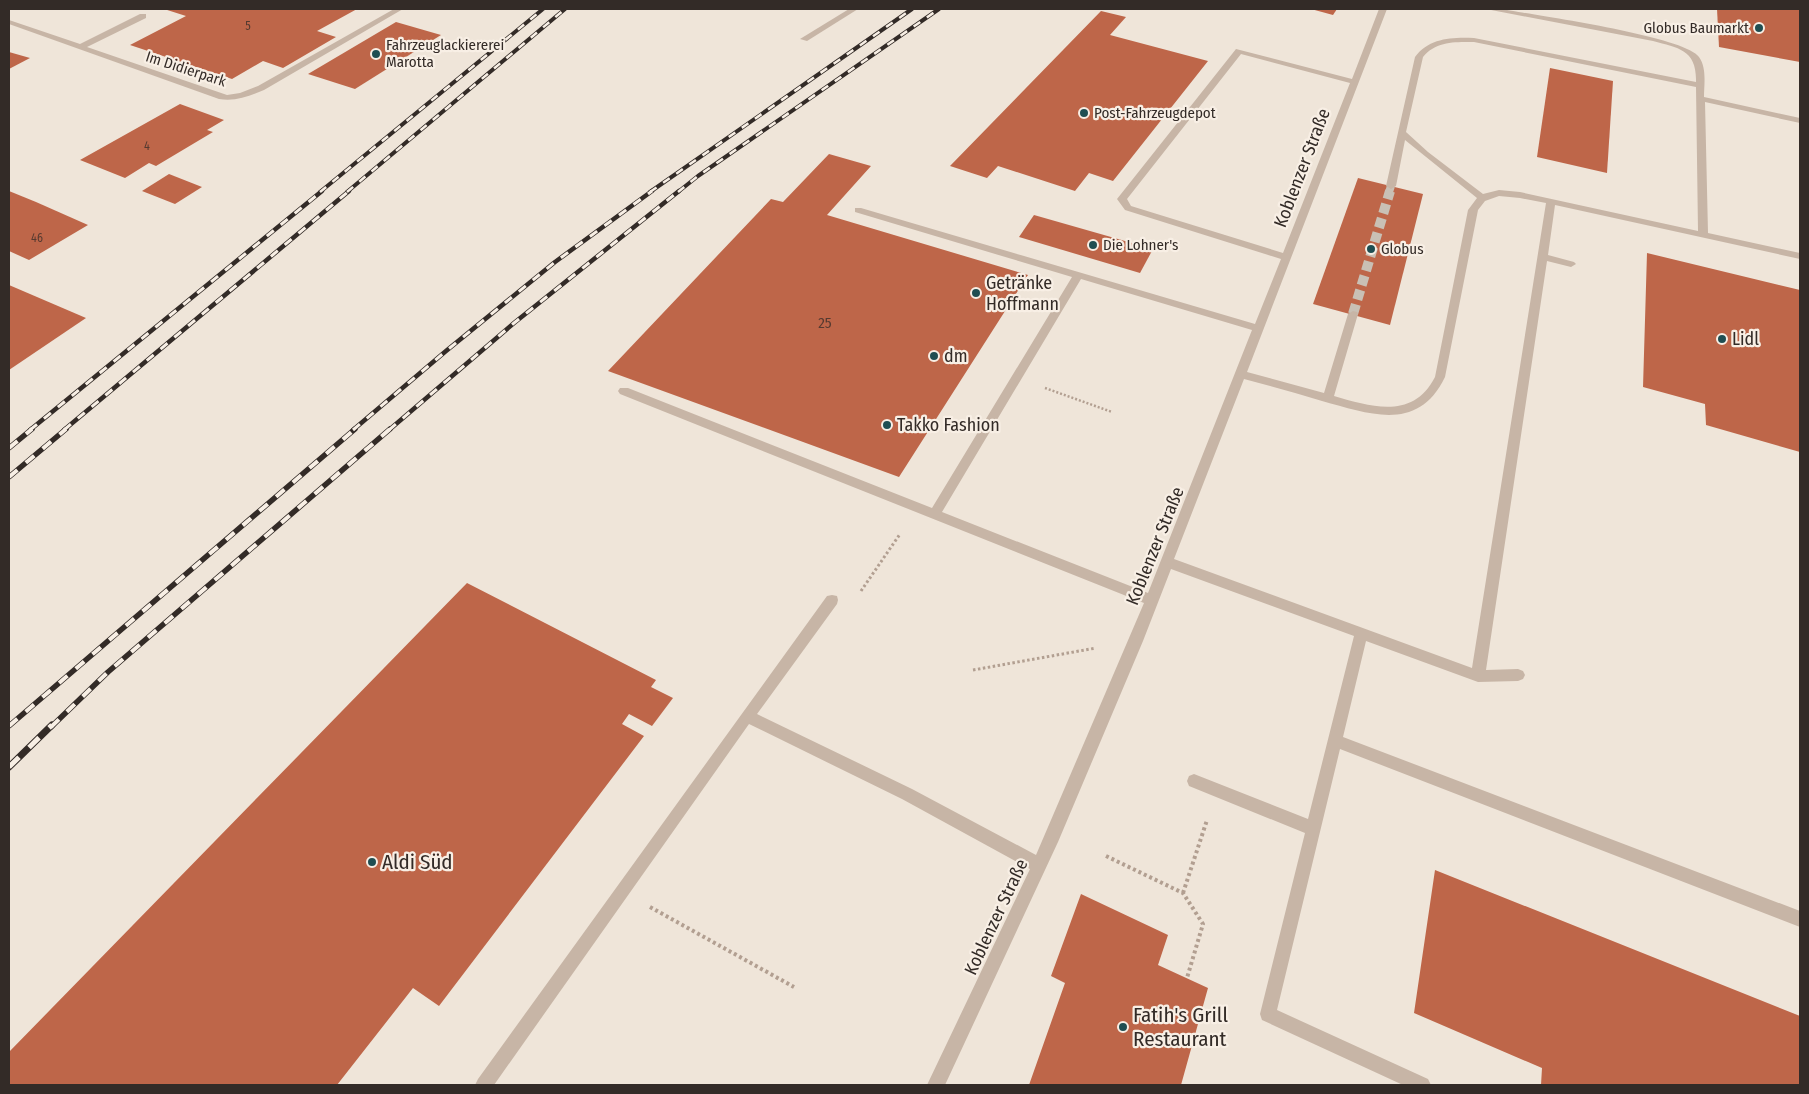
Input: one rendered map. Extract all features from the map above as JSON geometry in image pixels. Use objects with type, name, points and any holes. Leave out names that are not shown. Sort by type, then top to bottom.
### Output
[{"type":"street","name":"Im Didierpark","points":[[9,22],[222,97],[231,98],[262,88],[399,9]]},
{"type":"street","points":[[804,39],[854,9]]},
{"type":"street","name":"Koblenzer Straße","points":[[936,1085],[1039,866],[1136,641],[1382,9]]},
{"type":"street","points":[[1490,9],[1668,43],[1689,52],[1696,58],[1699,63],[1700,84],[1703,234]]},
{"type":"street","points":[[81,47],[143,16]]},
{"type":"street","points":[[1391,186],[1419,57],[1422,51],[1445,41],[1474,40],[1490,42],[1700,84]]},
{"type":"street","points":[[1286,257],[1128,208],[1122,199],[1238,51],[1355,82]]},
{"type":"street","points":[[1700,99],[1800,120]]},
{"type":"street","points":[[1402,133],[1425,154],[1481,197],[1505,193],[1800,256]]},
{"type":"street","points":[[1241,374],[1370,410],[1390,412],[1410,407],[1428,398],[1440,377],[1473,210],[1481,197]]},
{"type":"street","points":[[1478,676],[1551,202]]},
{"type":"street","points":[[858,210],[1258,328]]},
{"type":"street","points":[[1542,257],[1571,264]]},
{"type":"street","points":[[935,513],[1079,274]]},
{"type":"street","points":[[1328,398],[1353,314]]},
{"type":"street","points":[[624,391],[1152,600]]},
{"type":"street","points":[[1167,562],[1478,676],[1518,675]]},
{"type":"street","points":[[484,1085],[832,600]]},
{"type":"street","points":[[1361,634],[1268,1014],[1422,1085]]},
{"type":"street","points":[[747,716],[907,794],[1039,866]]},
{"type":"street","points":[[1335,740],[1800,919]]},
{"type":"street","points":[[1194,781],[1314,829]]},
{"type":"path","points":[[1017,378],[1112,412]]},
{"type":"path","points":[[860,592],[919,508]]},
{"type":"path","points":[[973,670],[1136,641]]},
{"type":"path","points":[[1183,893],[1217,790]]},
{"type":"path","points":[[1106,856],[1183,893],[1203,924],[1187,978]]},
{"type":"path","points":[[623,892],[794,987]]},
{"type":"building","points":[[164,9],[357,9],[317,31],[336,37],[283,68],[263,61],[232,79],[130,45],[186,16]]},
{"type":"building","points":[[1311,9],[1337,9],[1333,15]]},
{"type":"building","name":"Globus Baumarkt","points":[[1717,9],[1800,9],[1800,62],[1719,47]]},
{"type":"building","name":"Post-Fahrzeugdepot","points":[[1101,11],[1126,17],[1110,35],[1208,61],[1113,181],[1089,173],[1075,191],[998,166],[987,178],[950,166]]},
{"type":"building","name":"Fahrzeuglackiererei Marotta","points":[[396,22],[441,35],[355,89],[308,74]]},
{"type":"building","points":[[9,52],[30,58],[9,69]]},
{"type":"building","points":[[1550,68],[1613,81],[1607,173],[1537,157]]},
{"type":"building","points":[[180,104],[224,120],[207,130],[213,132],[156,166],[149,163],[125,178],[80,160]]},
{"type":"building","points":[[829,154],[871,166],[827,215],[1028,275],[899,477],[608,371],[771,199],[783,202]]},
{"type":"building","points":[[169,174],[202,187],[175,204],[142,191]]},
{"type":"building","name":"Globus","points":[[1358,178],[1423,194],[1390,325],[1313,304]]},
{"type":"building","points":[[9,191],[88,225],[29,260],[9,251]]},
{"type":"building","name":"Die Lohner's","points":[[1034,215],[1153,249],[1140,273],[1019,237]]},
{"type":"building","name":"Lidl","points":[[1647,253],[1800,290],[1800,452],[1706,425],[1705,404],[1643,387]]},
{"type":"building","points":[[9,285],[86,318],[9,370]]},
{"type":"building","name":"Aldi Süd","points":[[467,583],[656,680],[651,687],[673,698],[652,726],[629,714],[622,724],[644,736],[439,1006],[413,988],[337,1085],[9,1085],[9,1052]]},
{"type":"building","points":[[1435,870],[1800,1016],[1800,1085],[1541,1085],[1542,1068],[1414,1013]]},
{"type":"building","name":"Fatih's Grill Restaurant","points":[[1081,894],[1168,935],[1158,965],[1208,988],[1181,1085],[1029,1085],[1065,983],[1051,976]]},
{"type":"tunnel","points":[[1389,192],[1391,186]]},
{"type":"tunnel","points":[[1353,314],[1390,191]]},
{"type":"railway","points":[[320,192],[543,9]]},
{"type":"railway","points":[[347,192],[565,9]]},
{"type":"railway","points":[[650,192],[912,9]]},
{"type":"railway","points":[[678,192],[698,176],[939,9]]},
{"type":"railway","points":[[30,430],[322,191]]},
{"type":"railway","points":[[64,430],[349,191]]},
{"type":"railway","points":[[353,430],[555,262],[652,191]]},
{"type":"railway","points":[[389,430],[514,323],[679,191]]},
{"type":"railway","points":[[9,448],[32,429]]},
{"type":"railway","points":[[9,477],[66,429]]},
{"type":"railway","points":[[9,726],[355,429]]},
{"type":"railway","points":[[51,727],[108,672],[390,429]]},
{"type":"railway","points":[[9,767],[52,725]]},
{"type":"place","name":"Globus Baumarkt","points":[[1759,28]]},
{"type":"place","name":"Fahrzeuglackiererei Marotta","points":[[376,54]]},
{"type":"place","name":"Post-Fahrzeugdepot","points":[[1084,113]]},
{"type":"place","name":"Die Lohner's","points":[[1093,245]]},
{"type":"place","name":"Globus","points":[[1371,249]]},
{"type":"place","name":"Getränke Hoffmann","points":[[976,293]]},
{"type":"place","name":"Lidl","points":[[1722,339]]},
{"type":"place","name":"dm","points":[[934,356]]},
{"type":"place","name":"Takko Fashion","points":[[887,425]]},
{"type":"place","name":"Aldi Süd","points":[[372,862]]},
{"type":"place","name":"Fatih's Grill Restaurant","points":[[1123,1027]]}]
